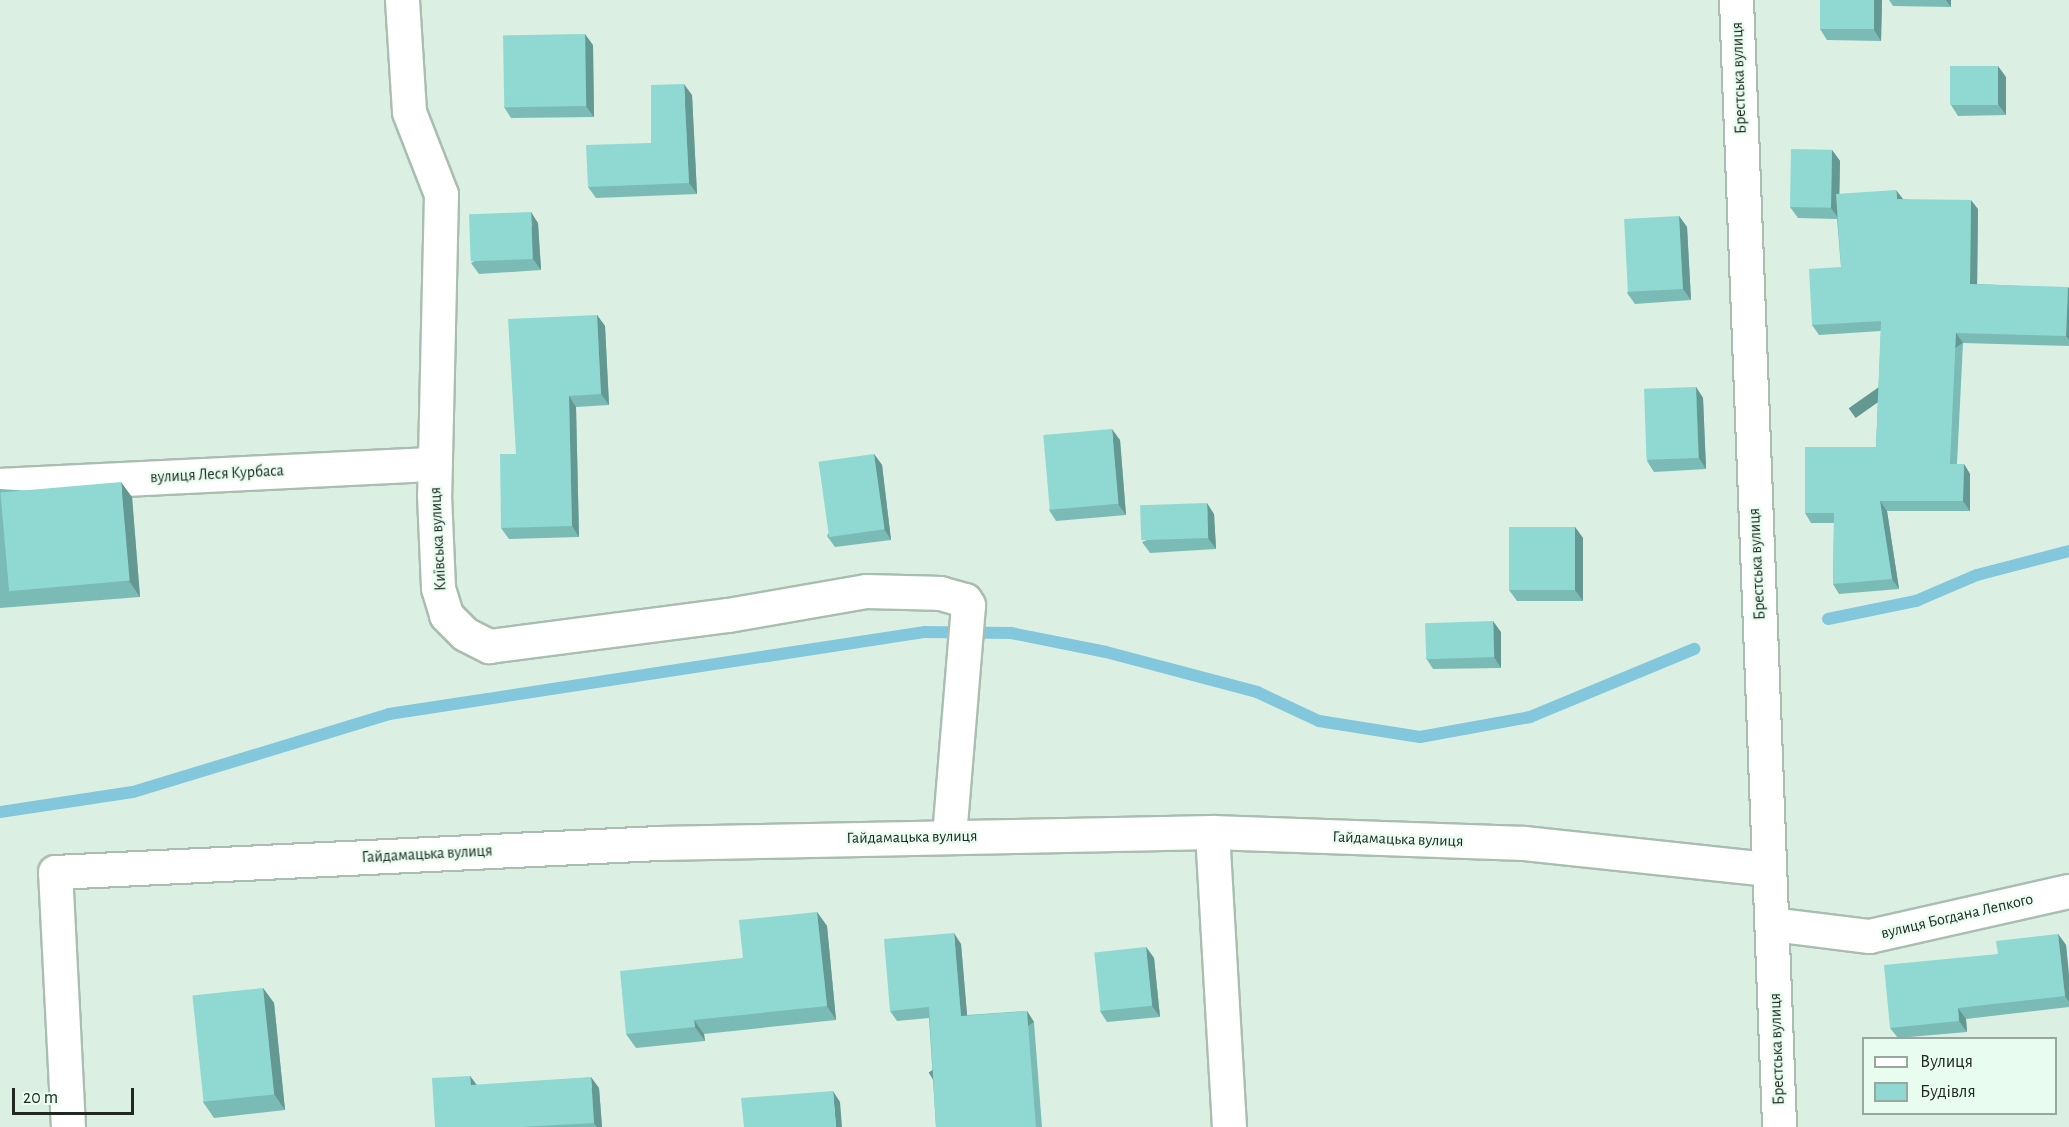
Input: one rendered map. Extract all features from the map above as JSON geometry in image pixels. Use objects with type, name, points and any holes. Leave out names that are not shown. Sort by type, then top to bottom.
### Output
[{"type":"street","name":"Київська вулиця","points":[[402,0],[409,112],[441,194],[434,464],[438,588],[446,615],[465,634],[489,646],[728,615],[866,591],[940,593],[968,605],[949,836]]},
{"type":"street","name":"Брестська вулиця","points":[[1736,0],[1779,1127]]},
{"type":"street","name":"вулиця Леся Курбаса","points":[[0,485],[434,464]]},
{"type":"street","name":"Гайдамацька вулиця","points":[[68,1127],[55,872],[659,843],[1212,832],[1524,843],[1769,869]]},
{"type":"street","points":[[1212,832],[1229,1127]]},
{"type":"street","name":"вулиця Богдана Лепкого","points":[[1772,924],[1869,936],[2069,891]]},
{"type":"building","points":[[1820,0],[1874,0],[1874,29],[1820,29]]},
{"type":"building","points":[[585,34],[586,106],[504,107],[503,35]]},
{"type":"building","points":[[1950,66],[1998,66],[1998,105],[1950,105]]},
{"type":"building","points":[[684,84],[689,183],[588,187],[586,145],[651,143],[651,85]]},
{"type":"building","points":[[1791,149],[1832,150],[1831,208],[1790,207]]},
{"type":"building","points":[[1896,190],[1897,199],[1971,200],[1970,284],[2068,287],[2066,336],[1956,333],[1950,464],[1964,464],[1963,501],[1880,501],[1892,579],[1833,584],[1834,513],[1805,513],[1805,447],[1876,447],[1881,321],[1812,325],[1809,269],[1841,267],[1836,194]]},
{"type":"building","points":[[531,212],[533,259],[471,261],[469,214]]},
{"type":"building","points":[[1679,216],[1683,289],[1628,292],[1624,219]]},
{"type":"building","points":[[597,315],[601,394],[569,396],[572,526],[501,528],[500,454],[516,454],[508,319]]},
{"type":"building","points":[[1696,387],[1698,458],[1647,460],[1644,389]]},
{"type":"building","points":[[1112,429],[1119,504],[1050,510],[1043,435]]},
{"type":"building","points":[[874,454],[885,529],[829,537],[819,462]]},
{"type":"building","points":[[121,482],[130,581],[9,591],[0,493]]},
{"type":"building","points":[[1207,503],[1208,538],[1141,540],[1140,505]]},
{"type":"building","points":[[1509,527],[1575,527],[1575,590],[1509,590]]},
{"type":"building","points":[[1493,621],[1494,657],[1426,659],[1425,623]]},
{"type":"building","points":[[817,912],[827,1006],[694,1020],[695,1027],[626,1034],[620,971],[743,958],[739,920]]},
{"type":"building","points":[[954,933],[961,1016],[1027,1011],[1036,1127],[936,1127],[929,1007],[890,1011],[884,939]]},
{"type":"building","points":[[2058,934],[2065,996],[1958,1008],[1959,1021],[1890,1028],[1884,965],[1998,954],[1996,941]]},
{"type":"building","points":[[1146,947],[1152,1006],[1100,1011],[1094,952]]},
{"type":"building","points":[[263,988],[274,1094],[204,1102],[192,995]]},
{"type":"building","points":[[470,1076],[471,1085],[591,1077],[594,1123],[521,1127],[435,1127],[432,1078]]},
{"type":"building","points":[[833,1091],[836,1127],[744,1127],[741,1098]]},
{"type":"waterway","points":[[1828,619],[1916,601],[1977,575],[2069,551]]},
{"type":"waterway","points":[[0,812],[133,792],[389,714],[924,632],[1011,633],[1106,652],[1257,692],[1319,721],[1420,737],[1530,717],[1694,649]]}]
